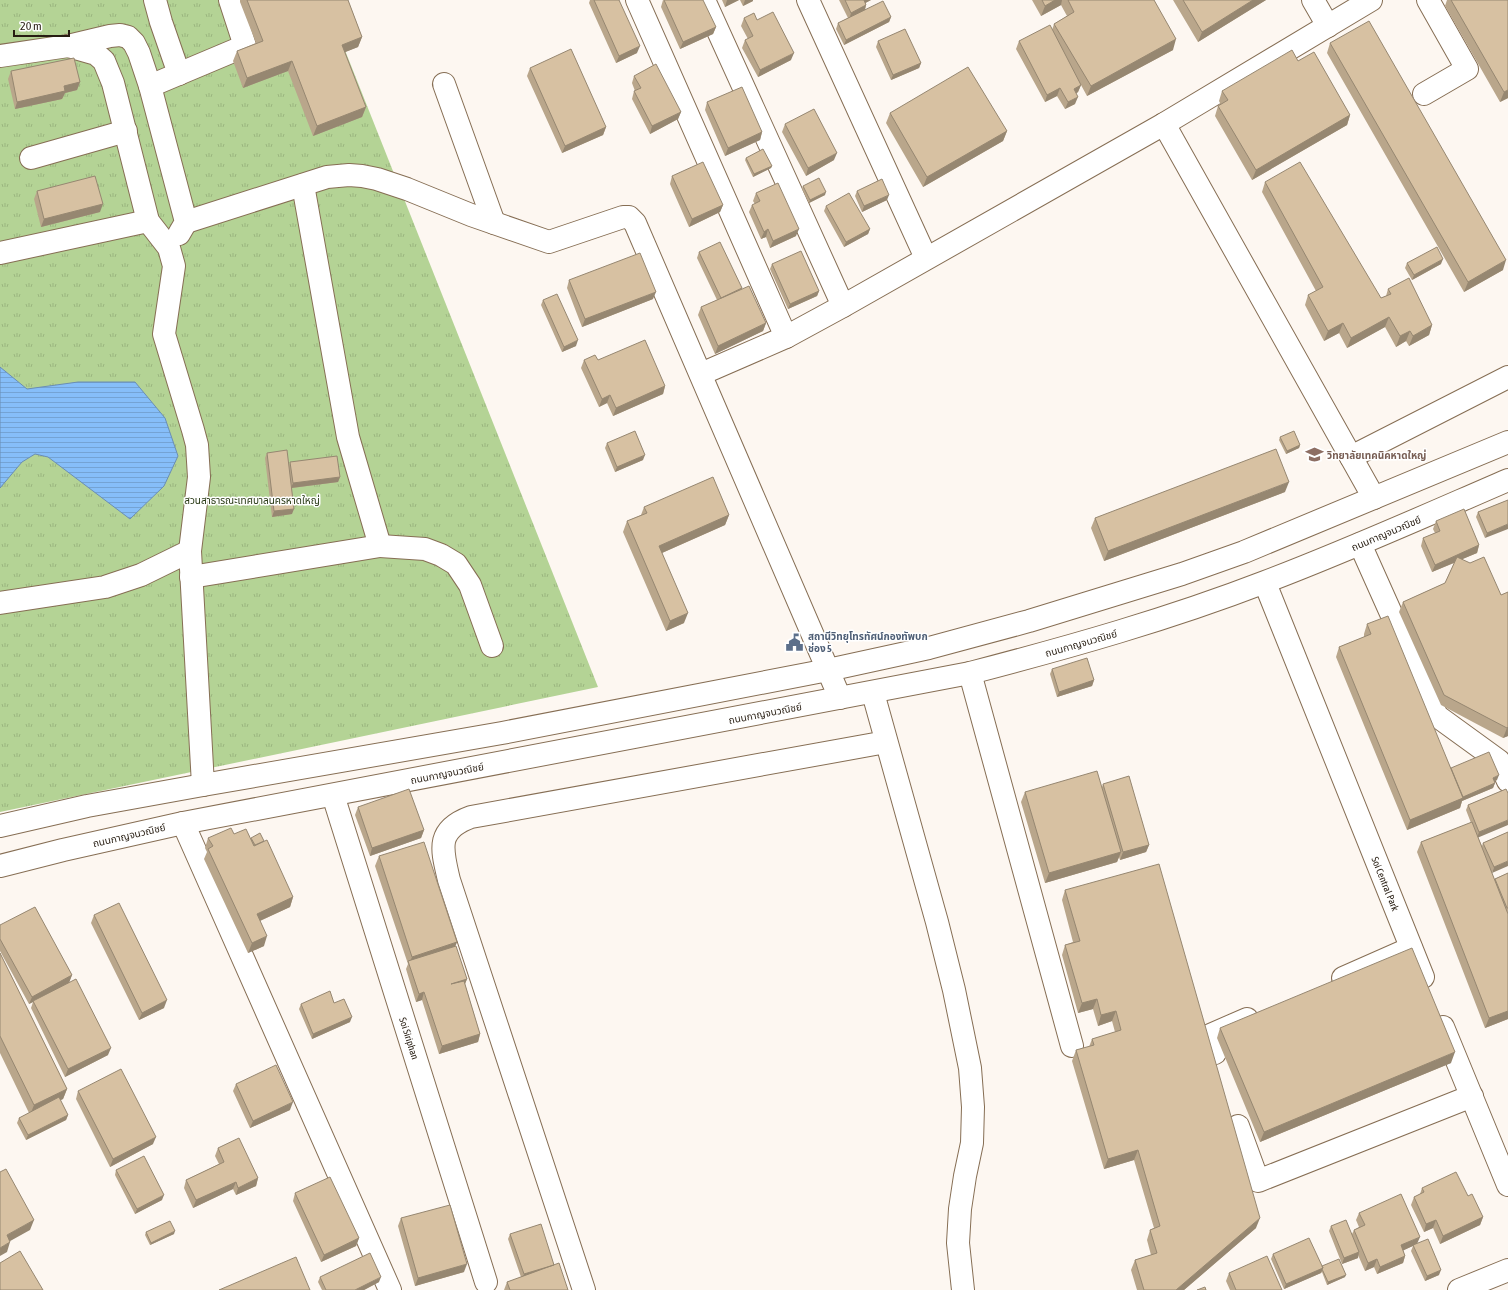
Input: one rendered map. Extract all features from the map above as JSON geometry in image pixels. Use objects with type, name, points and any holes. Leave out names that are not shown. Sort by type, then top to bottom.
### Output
[{"type":"street","points":[[155,0],[179,74]]},
{"type":"street","points":[[150,86],[245,46],[230,0]]},
{"type":"street","points":[[637,0],[786,337]]},
{"type":"street","points":[[704,0],[843,306]]},
{"type":"street","points":[[808,0],[926,258]]},
{"type":"street","points":[[1313,0],[1328,26]]},
{"type":"street","points":[[701,374],[786,337],[843,306],[1164,124],[1370,0]]},
{"type":"street","points":[[1424,94],[1466,69],[1428,0]]},
{"type":"street","points":[[0,56],[68,46],[116,35],[124,35],[128,37],[134,43],[139,53],[150,86],[186,222]]},
{"type":"street","points":[[68,46],[96,54],[104,62],[113,83],[148,221],[169,248],[174,266],[164,334],[193,430],[199,461],[199,477],[190,551],[203,784]]},
{"type":"street","points":[[444,84],[494,223]]},
{"type":"street","points":[[1164,124],[1374,498]]},
{"type":"street","points":[[31,158],[126,130]]},
{"type":"street","points":[[169,248],[186,222],[338,175],[362,176],[407,189],[494,223],[549,242],[623,217],[629,217],[635,222],[840,698]]},
{"type":"street","points":[[303,185],[348,437],[380,546]]},
{"type":"street","points":[[0,254],[148,221]]},
{"type":"street","points":[[1351,457],[1508,377]]},
{"type":"street","points":[[0,826],[87,806],[203,784],[502,732],[828,670],[929,648],[1029,621],[1182,574],[1244,552],[1508,442]]},
{"type":"street","name":"ถนนกาญจนวณิชย์","points":[[0,866],[183,823],[873,693],[970,673],[1069,647],[1135,627],[1264,583],[1360,544],[1508,480]]},
{"type":"street","points":[[1360,544],[1437,716],[1500,761],[1508,782]]},
{"type":"street","points":[[191,577],[380,546],[425,549],[441,555],[456,564],[470,585],[492,646]]},
{"type":"street","points":[[0,603],[105,587],[141,575],[190,551]]},
{"type":"street","name":"Soi Central Park","points":[[1264,583],[1508,1185]]},
{"type":"street","points":[[970,673],[1072,1046]]},
{"type":"street","points":[[873,693],[937,922],[954,990],[970,1068],[973,1107],[972,1143],[960,1209],[958,1243],[963,1290]]},
{"type":"street","points":[[584,1290],[449,880],[443,848],[450,828],[460,821],[471,817],[886,742]]},
{"type":"street","name":"Soi Siriphan","points":[[333,795],[486,1282]]},
{"type":"street","points":[[183,823],[390,1290]]},
{"type":"street","points":[[1324,986],[1411,948]]},
{"type":"street","points":[[1215,1053],[1208,1036],[1266,1011]]},
{"type":"street","points":[[1238,1126],[1258,1181],[1472,1096]]},
{"type":"street","points":[[1459,1290],[1508,1270]]},
{"type":"green space","name":"สวนสาธารณะเทศบาลนครหาดใหญ่","points":[[0,0],[325,0],[598,687],[0,812]]},
{"type":"water","points":[[0,367],[27,389],[78,382],[135,382],[165,418],[178,456],[164,486],[130,519],[48,457],[35,454],[22,462],[0,488]]},
{"type":"building","points":[[247,0],[348,0],[362,37],[342,45],[366,107],[317,126],[292,61],[247,78],[237,51],[263,41]]},
{"type":"building","points":[[594,0],[619,0],[640,46],[619,56]]},
{"type":"building","points":[[664,0],[703,0],[716,27],[683,42]]},
{"type":"building","points":[[845,0],[864,0],[866,5],[851,13]]},
{"type":"building","points":[[1042,0],[1055,0],[1045,6]]},
{"type":"building","points":[[1068,0],[1154,0],[1176,39],[1091,86],[1054,24],[1074,12]]},
{"type":"building","points":[[1183,0],[1253,0],[1202,32]]},
{"type":"building","points":[[1451,0],[1508,0],[1508,90],[1504,92]]},
{"type":"building","points":[[883,1],[891,17],[846,40],[838,23]]},
{"type":"building","points":[[773,12],[794,53],[760,70],[745,40],[753,36],[744,18],[754,13],[757,20]]},
{"type":"building","points":[[1369,21],[1506,260],[1468,282],[1330,43]]},
{"type":"building","points":[[1050,25],[1081,85],[1074,89],[1078,97],[1068,102],[1060,88],[1047,95],[1019,41]]},
{"type":"building","points":[[905,29],[921,63],[893,75],[878,41]]},
{"type":"building","points":[[571,49],[606,127],[565,146],[530,68]]},
{"type":"building","points":[[1292,50],[1298,61],[1314,52],[1350,115],[1256,170],[1218,106],[1228,100],[1222,91]]},
{"type":"building","points":[[74,58],[80,82],[64,86],[65,91],[17,102],[11,71]]},
{"type":"building","points":[[656,64],[681,112],[652,126],[634,91],[641,88],[634,76]]},
{"type":"building","points":[[968,67],[1007,131],[927,177],[890,113]]},
{"type":"building","points":[[742,87],[762,132],[728,148],[707,102]]},
{"type":"building","points":[[814,109],[837,153],[808,168],[785,124]]},
{"type":"building","points":[[763,149],[772,166],[754,174],[746,158]]},
{"type":"building","points":[[703,162],[723,205],[692,219],[672,176]]},
{"type":"building","points":[[1300,162],[1381,298],[1391,294],[1388,289],[1409,278],[1432,325],[1413,336],[1410,331],[1400,336],[1389,317],[1351,338],[1343,323],[1328,331],[1308,295],[1323,287],[1265,182]]},
{"type":"building","points":[[95,176],[103,204],[44,219],[37,191]]},
{"type":"building","points":[[819,178],[826,192],[810,200],[803,186]]},
{"type":"building","points":[[882,179],[889,195],[864,206],[857,191]]},
{"type":"building","points":[[778,183],[799,229],[773,241],[768,229],[764,232],[752,205],[760,201],[756,193]]},
{"type":"building","points":[[849,193],[870,229],[846,242],[826,206]]},
{"type":"building","points":[[720,242],[742,288],[721,298],[699,252]]},
{"type":"building","points":[[1437,247],[1443,259],[1414,275],[1407,263]]},
{"type":"building","points":[[801,251],[819,291],[790,304],[772,264]]},
{"type":"building","points":[[640,253],[656,292],[585,319],[569,280]]},
{"type":"building","points":[[749,286],[766,323],[718,346],[701,307]]},
{"type":"building","points":[[557,294],[578,340],[564,347],[543,300]]},
{"type":"building","points":[[645,340],[665,386],[616,408],[610,395],[602,399],[584,360],[595,355],[598,360]]},
{"type":"building","points":[[635,431],[645,455],[617,467],[607,443]]},
{"type":"building","points":[[1294,431],[1300,445],[1287,451],[1280,437]]},
{"type":"building","points":[[1276,449],[1289,482],[1108,551],[1095,518]]},
{"type":"building","points":[[287,450],[294,509],[274,511],[267,453]]},
{"type":"building","points":[[337,456],[340,477],[293,483],[290,462]]},
{"type":"building","points":[[713,477],[729,515],[659,546],[688,613],[670,621],[627,521],[647,513],[644,507]]},
{"type":"building","points":[[1508,500],[1508,524],[1487,533],[1478,512]]},
{"type":"building","points":[[1464,509],[1479,545],[1435,565],[1423,538],[1440,531],[1436,521]]},
{"type":"building","points":[[1457,557],[1470,563],[1484,557],[1501,595],[1508,592],[1507,728],[1444,695],[1403,602],[1445,583]]},
{"type":"building","points":[[1388,616],[1463,798],[1410,820],[1339,647],[1371,634],[1367,624]]},
{"type":"building","points":[[1087,658],[1094,680],[1059,692],[1052,669]]},
{"type":"building","points":[[1489,752],[1499,775],[1493,778],[1495,783],[1463,797],[1451,768]]},
{"type":"building","points":[[1097,771],[1121,852],[1049,873],[1025,792]]},
{"type":"building","points":[[1129,776],[1149,845],[1123,852],[1103,784]]},
{"type":"building","points":[[409,789],[424,830],[372,848],[358,807]]},
{"type":"building","points":[[1506,789],[1508,793],[1508,820],[1479,832],[1468,805]]},
{"type":"building","points":[[1472,822],[1508,914],[1508,1011],[1489,1018],[1421,842]]},
{"type":"building","points":[[231,828],[234,834],[246,829],[254,846],[267,840],[293,897],[257,914],[267,936],[252,943],[208,849],[213,846],[208,838]]},
{"type":"building","points":[[1508,832],[1508,861],[1494,867],[1483,843]]},
{"type":"building","points":[[260,833],[264,841],[255,845],[251,838]]},
{"type":"building","points":[[424,842],[457,942],[412,957],[379,856]]},
{"type":"building","points":[[1159,864],[1260,1218],[1176,1290],[1144,1290],[1135,1260],[1157,1253],[1150,1230],[1160,1226],[1138,1150],[1108,1159],[1076,1050],[1094,1045],[1092,1039],[1121,1030],[1116,1011],[1101,1015],[1097,999],[1082,1003],[1065,945],[1080,941],[1065,890]]},
{"type":"building","points":[[1508,873],[1508,908],[1507,908],[1495,879]]},
{"type":"building","points":[[119,903],[167,1000],[142,1013],[94,915]]},
{"type":"building","points":[[35,907],[72,975],[32,997],[0,939],[0,925]]},
{"type":"building","points":[[456,946],[467,979],[451,984],[464,981],[480,1034],[442,1046],[424,992],[419,994],[408,961]]},
{"type":"building","points":[[1412,948],[1455,1052],[1264,1132],[1220,1028]]},
{"type":"building","points":[[0,953],[67,1089],[34,1105],[0,1036]]},
{"type":"building","points":[[76,979],[111,1048],[68,1069],[33,1001]]},
{"type":"building","points":[[330,991],[334,1003],[344,999],[352,1017],[313,1034],[301,1004]]},
{"type":"building","points":[[276,1065],[293,1102],[253,1121],[236,1084]]},
{"type":"building","points":[[121,1069],[156,1137],[113,1159],[78,1091]]},
{"type":"building","points":[[59,1097],[68,1115],[28,1135],[19,1118]]},
{"type":"building","points":[[239,1138],[258,1178],[238,1188],[236,1182],[196,1200],[186,1180],[224,1162],[218,1148]]},
{"type":"building","points":[[144,1156],[164,1195],[137,1209],[116,1170]]},
{"type":"building","points":[[6,1169],[34,1220],[7,1235],[10,1242],[0,1248],[0,1172]]},
{"type":"building","points":[[1456,1172],[1468,1196],[1472,1194],[1483,1217],[1443,1236],[1436,1220],[1426,1224],[1414,1197],[1424,1192],[1422,1188]]},
{"type":"building","points":[[330,1177],[359,1238],[324,1255],[295,1193]]},
{"type":"building","points":[[1401,1194],[1420,1237],[1401,1245],[1405,1256],[1380,1267],[1377,1259],[1368,1263],[1354,1230],[1365,1225],[1359,1213]]},
{"type":"building","points":[[450,1205],[467,1264],[418,1278],[401,1218]]},
{"type":"building","points":[[1346,1220],[1359,1252],[1344,1258],[1331,1226]]},
{"type":"building","points":[[170,1221],[175,1231],[151,1243],[146,1232]]},
{"type":"building","points":[[541,1224],[554,1265],[524,1274],[510,1234]]},
{"type":"building","points":[[1309,1238],[1323,1268],[1286,1284],[1273,1254]]},
{"type":"building","points":[[1428,1239],[1441,1270],[1427,1276],[1413,1245]]},
{"type":"building","points":[[20,1251],[43,1290],[0,1290],[0,1263]]},
{"type":"building","points":[[370,1253],[381,1277],[355,1290],[326,1290],[320,1277]]},
{"type":"building","points":[[1267,1256],[1282,1290],[1236,1290],[1229,1273]]},
{"type":"building","points":[[296,1257],[310,1290],[219,1290]]},
{"type":"building","points":[[1339,1259],[1346,1275],[1328,1282],[1322,1266]]},
{"type":"building","points":[[559,1263],[568,1290],[510,1290],[507,1282]]},
{"type":"building","points":[[1205,1287],[1206,1290],[1197,1290]]},
{"type":"place","name":"วิทยาลัยเทคนิคหาดใหญ่","points":[[1314,455]]},
{"type":"place","name":"สถานีวิทยุโทรทัศน์กองทัพบก ช่อง 5","points":[[795,642]]}]
